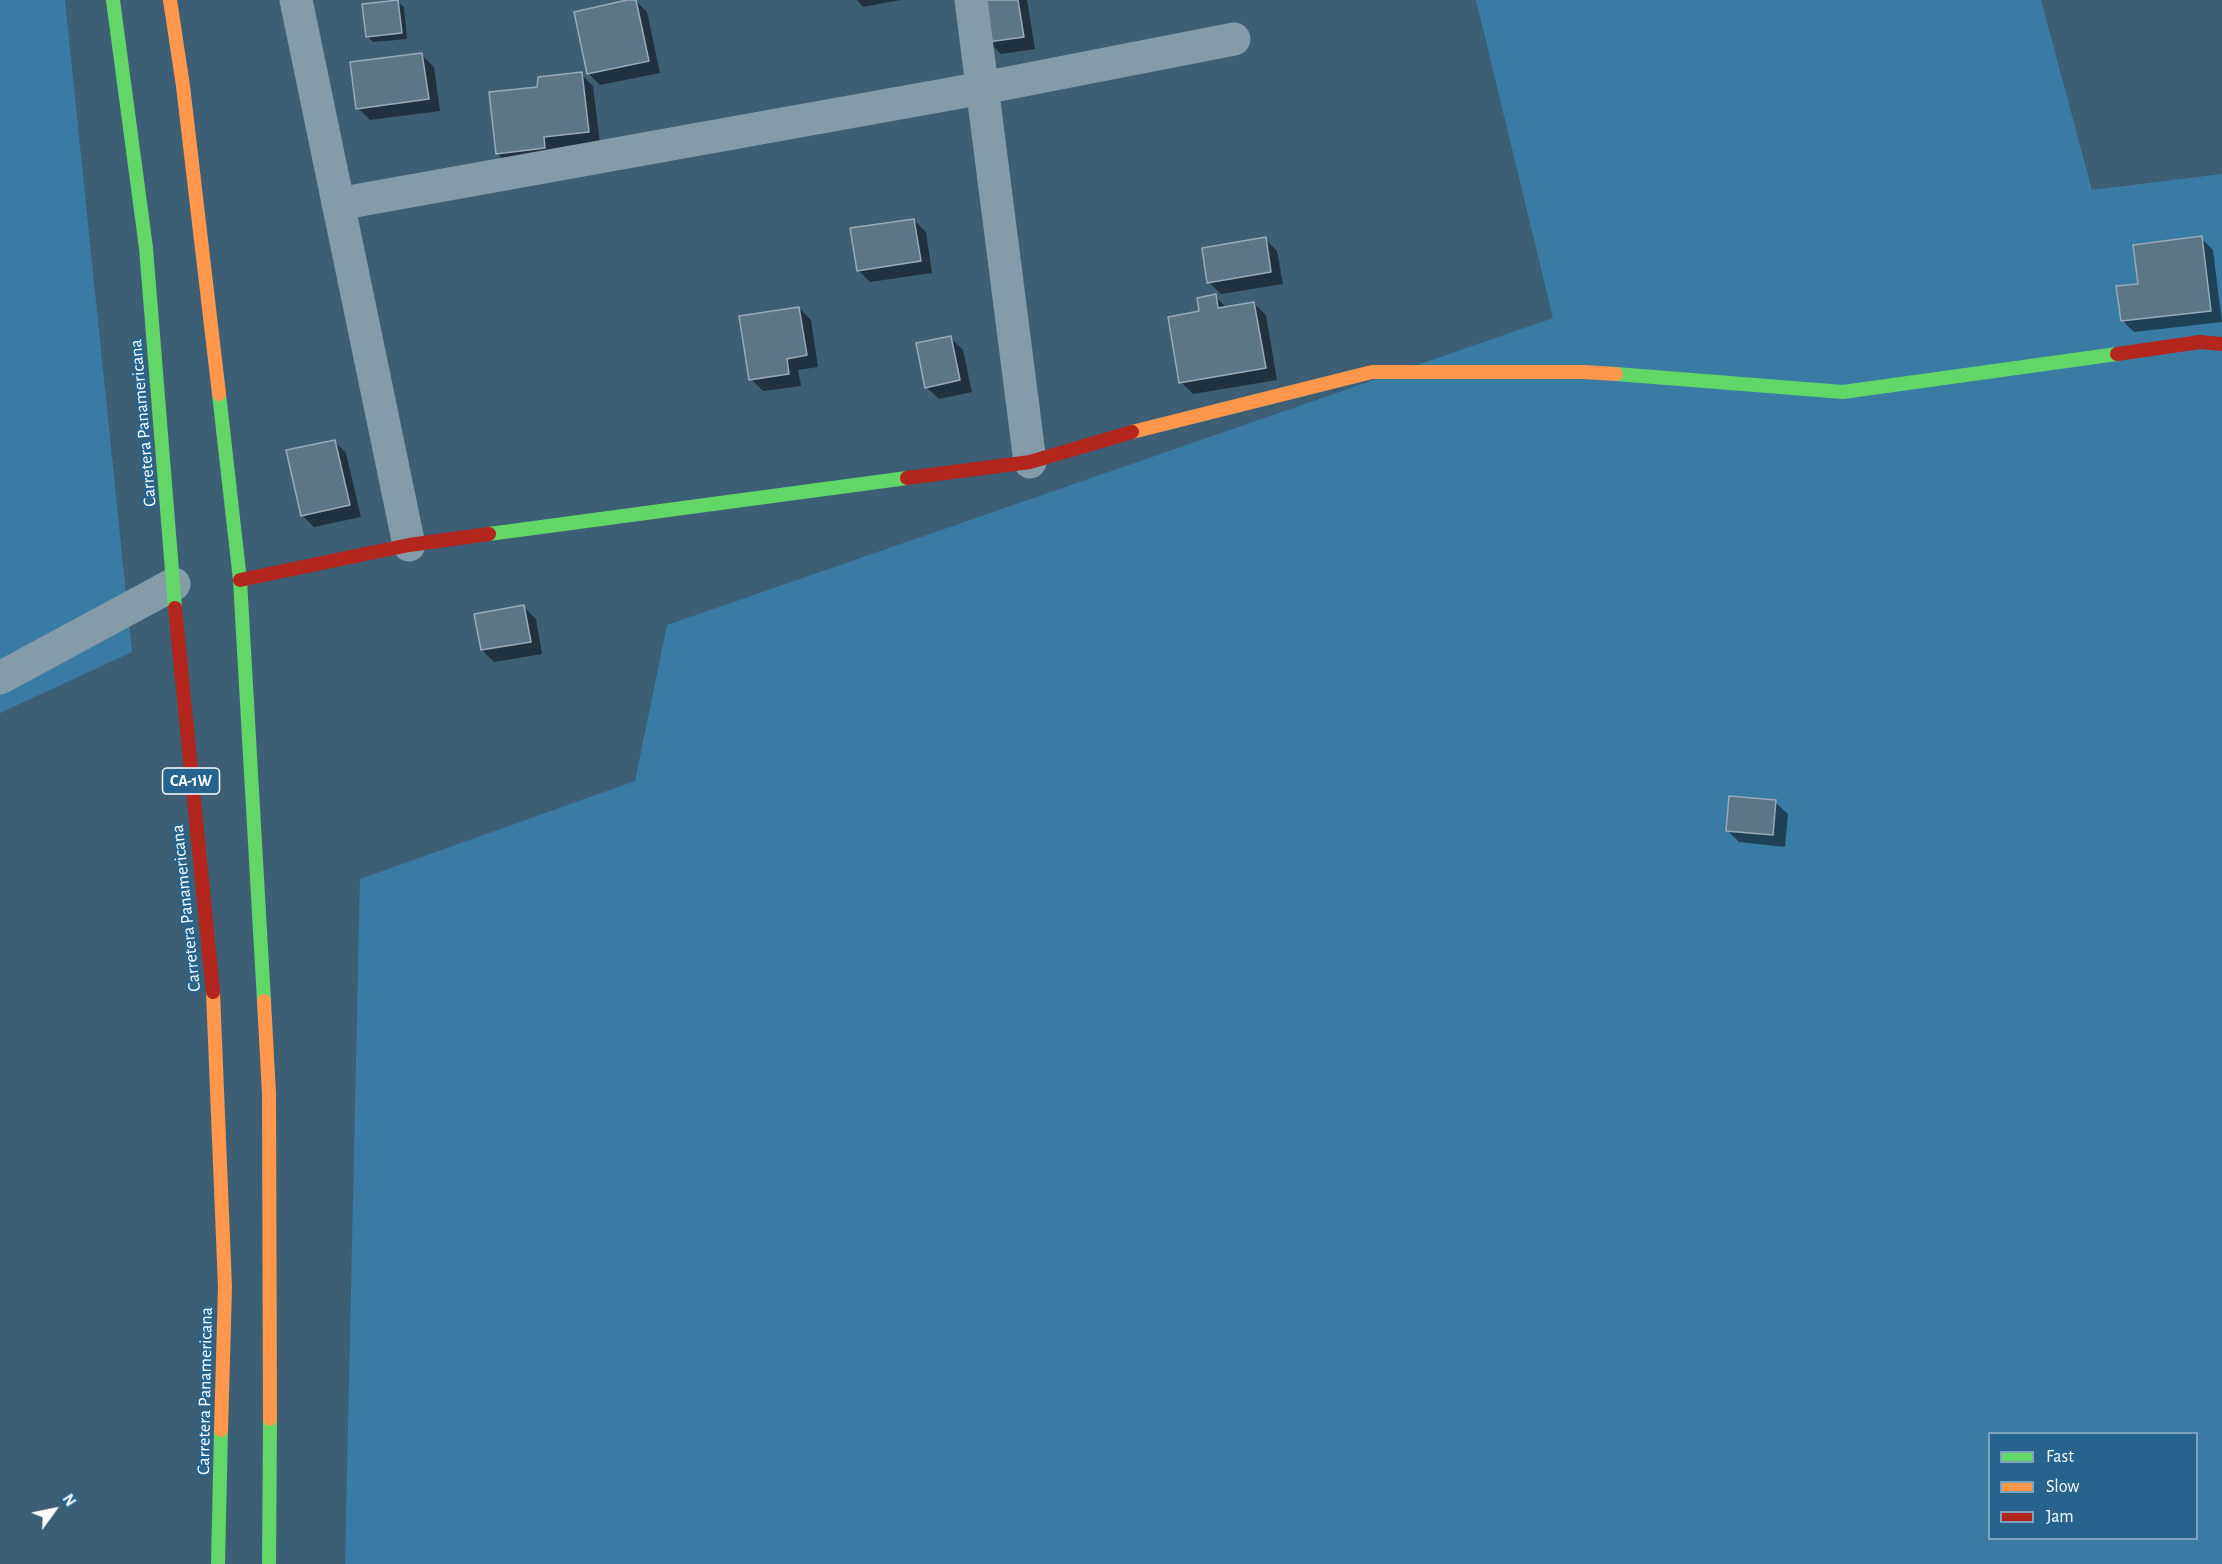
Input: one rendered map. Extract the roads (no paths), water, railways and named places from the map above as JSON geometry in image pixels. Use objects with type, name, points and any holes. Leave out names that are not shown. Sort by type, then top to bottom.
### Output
[{"type":"main road","name":"Carretera Panamericana","points":[[113,0],[146,248],[182,695],[212,980],[225,1287],[218,1564]]},
{"type":"main road","points":[[170,0],[183,86],[240,580],[269,1094],[271,1263],[268,1564]]},
{"type":"main road","points":[[240,580],[409,545],[1030,462],[1176,419],[1372,372],[1584,372],[1843,392],[2200,342],[2222,344]]},
{"type":"street","points":[[296,0],[409,545]]},
{"type":"street","points":[[971,0],[1030,462]]},
{"type":"street","points":[[338,204],[983,88],[1234,39]]},
{"type":"street","points":[[0,678],[174,584]]}]
